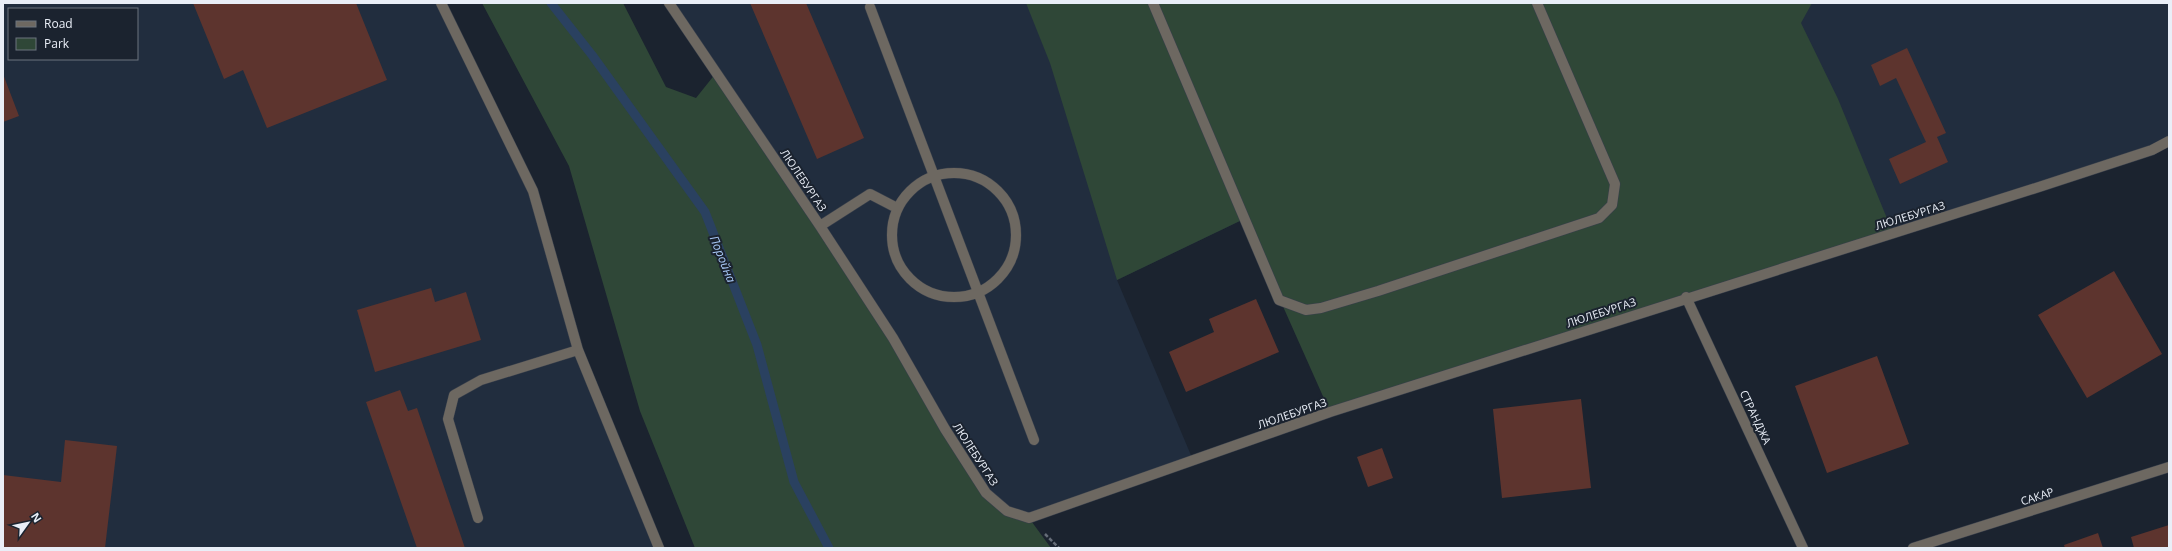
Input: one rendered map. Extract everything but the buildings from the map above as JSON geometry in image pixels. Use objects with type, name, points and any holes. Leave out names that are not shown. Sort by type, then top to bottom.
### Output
[{"type":"street","points":[[442,3],[533,191],[578,350],[659,548]]},
{"type":"street","name":"ЛЮЛЕБУРГАЗ","points":[[669,3],[820,226],[893,338],[945,429],[986,493],[1007,511],[1030,518],[1330,412],[1686,297],[2042,186],[2152,150],[2169,141]]},
{"type":"street","points":[[1153,3],[1280,300],[1306,310],[1378,291],[1599,218],[1612,205],[1615,184],[1537,3]]},
{"type":"street","points":[[870,7],[1034,440]]},
{"type":"street","points":[[953,172],[972,174],[989,183],[1003,196],[1013,212],[1017,231],[1015,250],[1007,268],[995,283],[978,293],[960,297],[941,296],[924,290],[909,278],[898,263],[892,245],[892,226],[897,208],[906,193],[919,182],[934,175],[953,172]]},
{"type":"street","points":[[820,226],[870,194],[897,208]]},
{"type":"street","name":"СТРАНДЖА","points":[[1686,297],[1803,548]]},
{"type":"street","points":[[478,518],[448,419],[454,395],[481,380],[578,350]]},
{"type":"street","name":"САКАР","points":[[1913,548],[2169,467]]},
{"type":"shaded area","points":[[3,3],[441,3],[533,191],[578,350],[659,548],[3,548]]},
{"type":"shaded area","points":[[669,3],[2169,3],[2169,141],[1686,297],[1244,219],[1117,280],[1193,460],[1029,518],[1007,511],[986,493]]},
{"type":"green space","points":[[482,3],[623,3],[666,87],[696,98],[716,73],[820,226],[986,493],[1007,511],[1029,518],[1051,548],[695,548],[640,411],[569,166]]},
{"type":"green space","points":[[1026,3],[1812,3],[1801,23],[1838,99],[1893,233],[1330,412],[1244,219],[1117,280],[1050,63]]},
{"type":"waterway","name":"Поройна","points":[[551,3],[592,55],[705,212],[757,345],[794,482],[829,548]]}]
